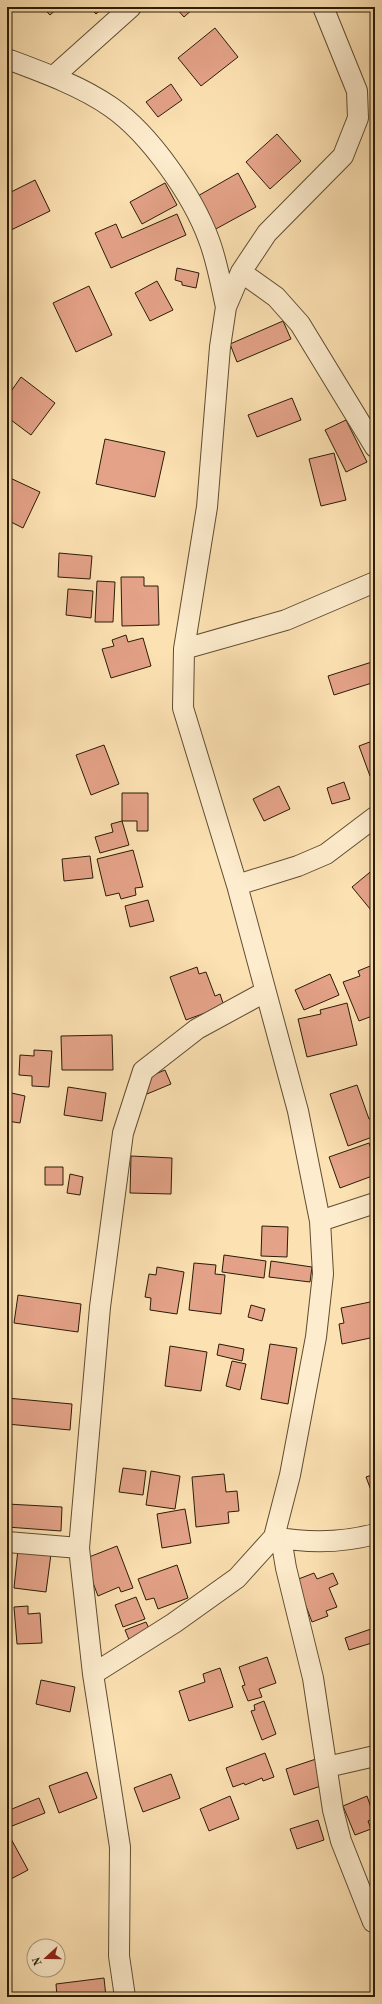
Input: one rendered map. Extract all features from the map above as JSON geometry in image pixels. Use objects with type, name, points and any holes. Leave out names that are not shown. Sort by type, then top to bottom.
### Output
[{"type":"street","points":[[54,76],[131,7]]},
{"type":"street","points":[[323,7],[366,95],[343,156],[267,233],[241,272],[226,307],[220,346],[207,507],[184,649],[182,708],[237,885],[298,1111],[320,1221],[323,1274],[316,1337],[278,1538],[313,1678],[333,1810],[341,1841],[373,1922]]},
{"type":"street","points":[[7,59],[54,76],[111,107],[143,134],[185,192],[209,240],[226,307]]},
{"type":"street","points":[[241,272],[276,297],[300,324],[375,447]]},
{"type":"street","points":[[184,649],[286,620],[375,582]]},
{"type":"street","points":[[237,885],[298,866],[326,854],[375,817]]},
{"type":"street","points":[[125,1997],[119,1956],[120,1847],[93,1674],[79,1548],[100,1307],[122,1133],[143,1071],[197,1029],[265,992]]},
{"type":"street","points":[[320,1221],[375,1203]]},
{"type":"street","points":[[278,1538],[301,1541],[353,1540],[375,1534]]},
{"type":"street","points":[[93,1674],[174,1623],[237,1578],[278,1538]]},
{"type":"street","points":[[7,1542],[79,1548]]},
{"type":"street","points":[[327,1767],[375,1756]]},
{"type":"building","points":[[42,7],[59,7],[50,15]]},
{"type":"building","points":[[89,7],[104,7],[96,14]]},
{"type":"building","points":[[175,7],[195,7],[184,17]]},
{"type":"building","points":[[215,28],[238,57],[201,86],[178,58]]},
{"type":"building","points":[[171,84],[182,100],[158,117],[146,102]]},
{"type":"building","points":[[277,134],[301,161],[270,189],[246,162]]},
{"type":"building","points":[[238,173],[256,207],[214,230],[196,197]]},
{"type":"building","points":[[35,180],[50,211],[7,232],[7,194]]},
{"type":"building","points":[[165,183],[177,205],[142,224],[130,202]]},
{"type":"building","points":[[177,214],[186,235],[111,268],[95,233],[116,224],[122,238]]},
{"type":"building","points":[[177,268],[199,273],[196,288],[182,285],[182,282],[175,280]]},
{"type":"building","points":[[157,281],[173,310],[150,321],[135,293]]},
{"type":"building","points":[[89,286],[112,335],[76,352],[53,303]]},
{"type":"building","points":[[283,321],[291,339],[237,362],[230,344]]},
{"type":"building","points":[[21,377],[55,403],[31,435],[7,417],[7,397]]},
{"type":"building","points":[[292,398],[301,420],[257,437],[248,415]]},
{"type":"building","points":[[346,420],[367,462],[346,472],[325,430]]},
{"type":"building","points":[[105,439],[165,452],[155,497],[96,484]]},
{"type":"building","points":[[334,453],[346,500],[321,506],[309,459]]},
{"type":"building","points":[[8,477],[40,492],[23,528],[7,520]]},
{"type":"building","points":[[59,553],[92,556],[90,579],[58,577]]},
{"type":"building","points":[[121,577],[144,577],[144,586],[158,586],[159,625],[122,626]]},
{"type":"building","points":[[97,581],[115,582],[113,622],[95,622]]},
{"type":"building","points":[[68,589],[93,591],[91,618],[66,615]]},
{"type":"building","points":[[126,635],[128,642],[143,638],[151,666],[111,678],[102,649],[114,646],[112,640]]},
{"type":"building","points":[[375,661],[375,682],[334,695],[328,676]]},
{"type":"building","points":[[375,740],[375,775],[370,776],[359,746]]},
{"type":"building","points":[[104,745],[119,784],[91,795],[76,755]]},
{"type":"building","points":[[344,782],[350,799],[332,804],[327,788]]},
{"type":"building","points":[[279,786],[290,809],[264,821],[253,799]]},
{"type":"building","points":[[122,793],[148,793],[148,831],[137,831],[137,821],[122,821]]},
{"type":"building","points":[[122,821],[129,845],[100,853],[95,837],[113,832],[111,824]]},
{"type":"building","points":[[133,850],[143,887],[135,888],[136,895],[121,899],[119,893],[106,896],[97,859]]},
{"type":"building","points":[[90,856],[93,878],[64,881],[62,859]]},
{"type":"building","points":[[375,868],[375,915],[352,887]]},
{"type":"building","points":[[148,900],[154,921],[130,927],[125,906]]},
{"type":"building","points":[[375,964],[375,1015],[359,1021],[343,982],[360,976],[358,971]]},
{"type":"building","points":[[197,967],[199,974],[206,972],[215,996],[220,994],[224,1006],[186,1020],[170,977]]},
{"type":"building","points":[[330,974],[339,995],[304,1010],[295,990]]},
{"type":"building","points":[[347,1003],[357,1045],[307,1057],[298,1019],[321,1014],[320,1010]]},
{"type":"building","points":[[112,1035],[113,1070],[62,1070],[61,1036]]},
{"type":"building","points":[[34,1050],[52,1051],[49,1087],[32,1086],[32,1076],[19,1075],[20,1055],[34,1056]]},
{"type":"building","points":[[165,1070],[171,1084],[147,1094],[141,1080]]},
{"type":"building","points":[[357,1085],[369,1119],[375,1117],[375,1136],[348,1146],[330,1094]]},
{"type":"building","points":[[68,1087],[106,1093],[102,1121],[64,1115]]},
{"type":"building","points":[[7,1092],[25,1096],[20,1123],[7,1121]]},
{"type":"building","points":[[369,1143],[375,1160],[375,1175],[340,1188],[329,1157]]},
{"type":"building","points":[[131,1156],[172,1158],[171,1194],[130,1193]]},
{"type":"building","points":[[45,1167],[63,1167],[63,1185],[45,1185]]},
{"type":"building","points":[[70,1174],[83,1177],[80,1195],[67,1193]]},
{"type":"building","points":[[262,1226],[288,1227],[287,1257],[261,1256]]},
{"type":"building","points":[[224,1255],[266,1261],[264,1278],[222,1272]]},
{"type":"building","points":[[271,1261],[312,1267],[310,1282],[269,1277]]},
{"type":"building","points":[[194,1263],[216,1265],[215,1274],[225,1275],[221,1314],[189,1310]]},
{"type":"building","points":[[157,1267],[184,1272],[177,1314],[150,1310],[151,1298],[145,1297],[149,1274],[156,1275]]},
{"type":"building","points":[[18,1295],[81,1304],[78,1332],[14,1323]]},
{"type":"building","points":[[375,1301],[375,1337],[342,1344],[339,1324],[344,1323],[341,1308]]},
{"type":"building","points":[[251,1305],[265,1309],[262,1321],[248,1317]]},
{"type":"building","points":[[219,1344],[244,1349],[242,1361],[217,1355]]},
{"type":"building","points":[[270,1344],[297,1348],[288,1404],[261,1399]]},
{"type":"building","points":[[170,1346],[207,1352],[201,1391],[165,1386]]},
{"type":"building","points":[[232,1361],[246,1364],[240,1390],[226,1386]]},
{"type":"building","points":[[7,1398],[72,1404],[70,1430],[7,1424]]},
{"type":"building","points":[[123,1468],[146,1471],[143,1495],[119,1492]]},
{"type":"building","points":[[151,1471],[180,1476],[175,1509],[146,1505]]},
{"type":"building","points":[[224,1474],[226,1492],[237,1491],[239,1511],[228,1512],[229,1523],[196,1527],[192,1477]]},
{"type":"building","points":[[375,1474],[375,1501],[366,1477]]},
{"type":"building","points":[[7,1504],[62,1507],[61,1531],[7,1527]]},
{"type":"building","points":[[185,1509],[191,1543],[162,1548],[157,1514]]},
{"type":"building","points":[[117,1546],[133,1588],[121,1592],[119,1587],[98,1596],[84,1559]]},
{"type":"building","points":[[18,1549],[51,1554],[46,1592],[14,1588]]},
{"type":"building","points":[[177,1565],[188,1598],[158,1609],[154,1598],[146,1600],[138,1579]]},
{"type":"building","points":[[314,1573],[317,1579],[333,1573],[338,1584],[329,1588],[337,1607],[326,1611],[328,1616],[312,1622],[296,1580]]},
{"type":"building","points":[[136,1597],[145,1619],[123,1627],[115,1605]]},
{"type":"building","points":[[28,1606],[28,1614],[40,1613],[42,1643],[17,1644],[14,1607]]},
{"type":"building","points":[[146,1622],[151,1633],[130,1642],[125,1630]]},
{"type":"building","points":[[371,1629],[375,1642],[349,1650],[345,1638]]},
{"type":"building","points":[[267,1657],[276,1683],[259,1689],[262,1697],[248,1701],[242,1686],[245,1685],[239,1667]]},
{"type":"building","points":[[220,1668],[233,1707],[189,1721],[179,1691],[205,1682],[203,1674]]},
{"type":"building","points":[[41,1680],[75,1687],[70,1712],[36,1704]]},
{"type":"building","points":[[264,1701],[276,1734],[262,1740],[251,1711],[255,1710],[254,1705]]},
{"type":"building","points":[[265,1753],[274,1777],[263,1781],[262,1778],[245,1785],[244,1783],[233,1787],[226,1768]]},
{"type":"building","points":[[316,1759],[324,1785],[294,1795],[286,1769]]},
{"type":"building","points":[[87,1772],[97,1798],[59,1813],[49,1786]]},
{"type":"building","points":[[171,1774],[180,1798],[143,1812],[134,1788]]},
{"type":"building","points":[[230,1796],[239,1819],[209,1831],[200,1809]]},
{"type":"building","points":[[367,1796],[375,1819],[368,1821],[371,1829],[355,1835],[343,1806]]},
{"type":"building","points":[[39,1798],[45,1813],[12,1826],[7,1811]]},
{"type":"building","points":[[318,1820],[324,1840],[297,1849],[290,1829]]},
{"type":"building","points":[[10,1837],[28,1870],[7,1881],[7,1839]]},
{"type":"building","points":[[104,1978],[106,1997],[57,1997],[56,1984]]}]
